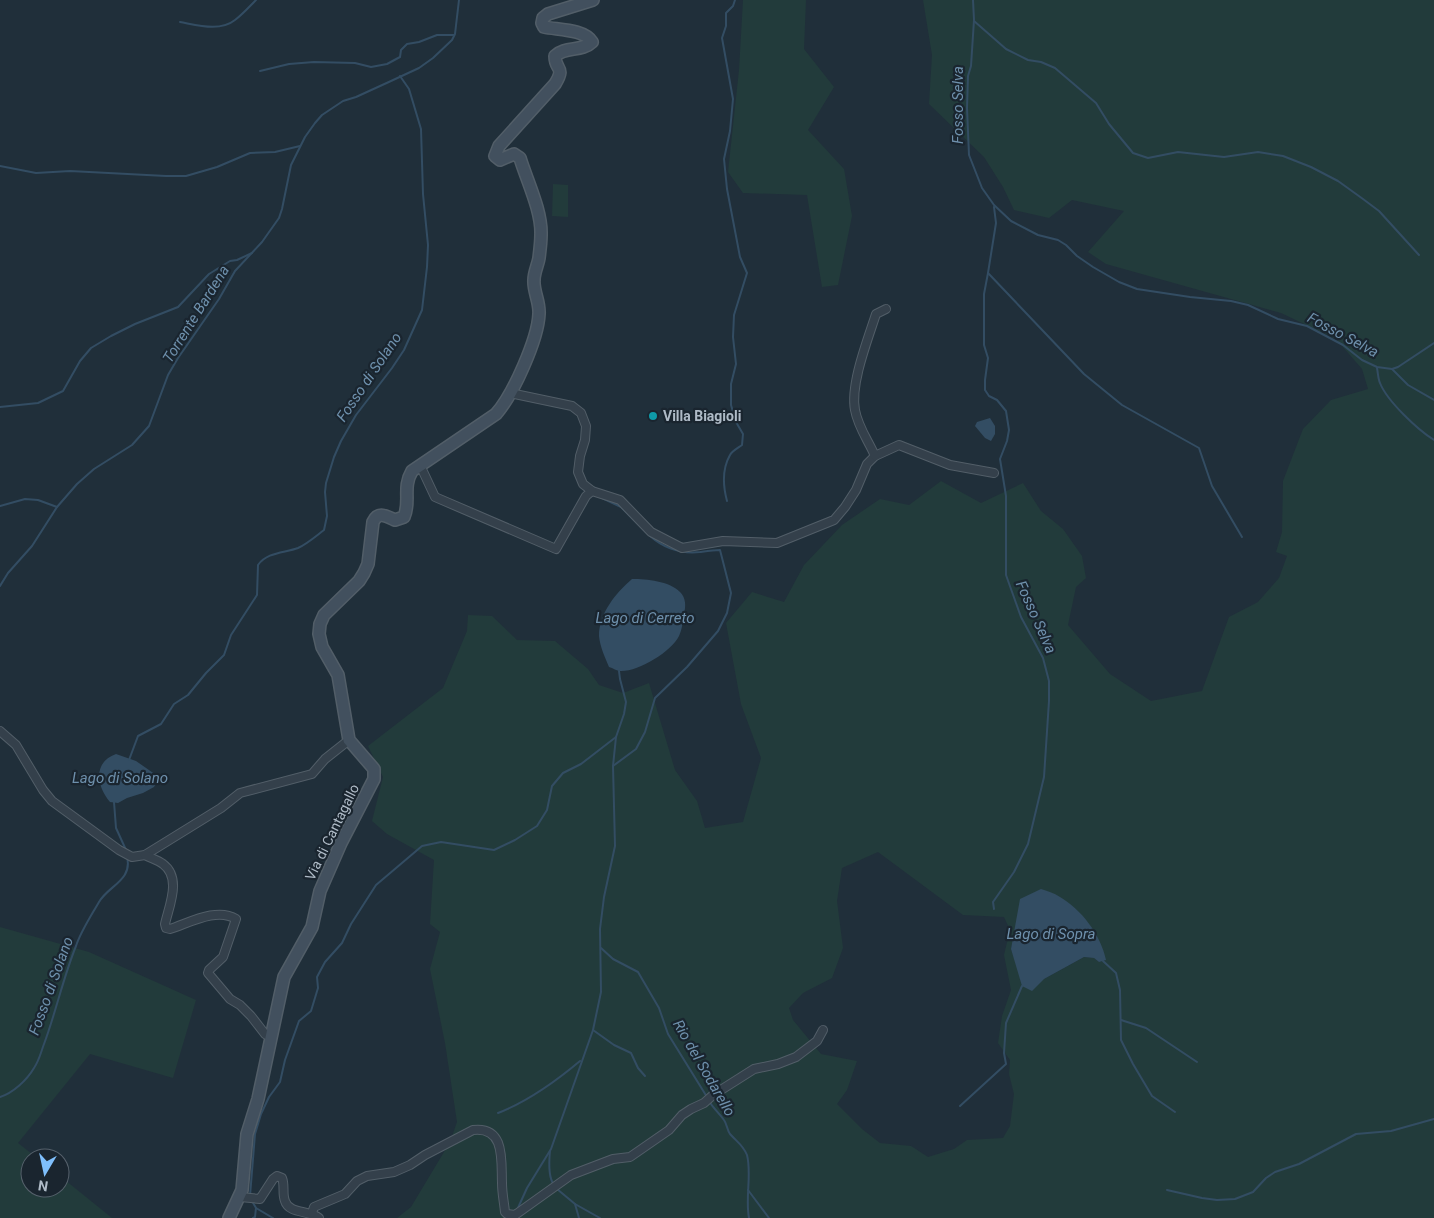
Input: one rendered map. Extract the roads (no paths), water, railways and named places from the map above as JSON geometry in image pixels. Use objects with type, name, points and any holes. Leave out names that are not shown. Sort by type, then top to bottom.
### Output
[{"type":"street","points":[[0,731],[16,745],[43,790],[52,800],[119,850],[132,857],[145,854],[221,808],[240,793],[312,774],[325,760],[349,740],[338,675],[322,647],[319,634],[320,624],[324,615],[364,574],[368,564],[375,517],[383,514],[395,520],[404,517],[406,512],[406,485],[412,471],[489,420],[503,406],[529,351],[537,326],[539,305],[534,281],[539,259],[541,232],[539,217],[520,158],[514,154],[500,160],[496,156],[496,152],[499,146],[555,84],[561,74],[560,68],[555,62],[555,56],[559,52],[587,47],[592,42],[589,37],[577,33],[544,27],[542,23],[543,18],[548,14],[593,0]]},
{"type":"street","points":[[875,456],[861,430],[854,409],[854,400],[861,361],[876,314],[886,309]]},
{"type":"street","points":[[510,393],[572,406],[581,414],[586,426],[578,472],[583,484],[592,491],[620,500],[651,532],[682,548],[723,541],[777,543],[834,520],[856,490],[867,464],[875,456],[899,445],[950,465],[994,473]]},
{"type":"street","points":[[420,465],[435,497],[556,549],[586,496],[592,491]]},
{"type":"street","name":"Via di Cantagallo","points":[[229,1218],[244,1197],[247,1134],[258,1099],[284,977],[310,934],[320,890],[374,779],[374,769],[349,740]]},
{"type":"street","points":[[145,854],[162,864],[167,869],[172,880],[174,888],[165,924],[166,928],[170,929],[212,915],[230,915],[236,919],[223,957],[208,970],[208,973],[230,999],[240,1005],[265,1034],[270,1036]]},
{"type":"street","points":[[244,1197],[260,1199],[277,1176],[282,1178],[284,1182],[283,1192],[287,1206],[292,1210],[316,1216],[314,1207],[345,1194],[357,1181],[367,1176],[394,1172],[464,1134],[480,1129],[488,1132],[496,1139],[502,1150],[502,1186],[505,1212],[515,1215],[560,1181],[571,1175],[613,1159],[630,1157],[669,1130],[687,1112],[754,1069],[778,1064],[796,1057],[817,1041],[823,1030]]},
{"type":"water","points":[[990,418],[995,426],[995,434],[991,441],[985,438],[975,426],[977,422]]},
{"type":"water","name":"Lago di Cerreto","points":[[632,579],[658,581],[675,588],[683,597],[685,611],[680,634],[669,648],[644,665],[619,671],[609,667],[600,644],[600,628],[602,619],[610,604]]},
{"type":"water","name":"Lago di Solano","points":[[116,754],[136,761],[159,777],[154,787],[118,803],[110,802],[102,789],[99,775],[103,763]]},
{"type":"water","name":"Lago di Sopra","points":[[1041,889],[1053,893],[1075,908],[1095,932],[1106,960],[1099,962],[1094,958],[1084,957],[1044,979],[1032,991],[1022,986],[1011,949],[1020,899]]},
{"type":"waterway","points":[[180,22],[208,27],[229,24],[256,0]]},
{"type":"waterway","name":"Torrente Bardena","points":[[0,586],[8,573],[32,546],[57,507],[77,484],[94,469],[132,445],[149,426],[168,375],[178,358],[219,299],[235,271],[262,242],[279,218],[291,165],[305,137],[315,123],[322,115],[343,101],[356,97],[419,68],[433,58],[452,40],[455,34],[459,0]]},
{"type":"waterway","points":[[727,501],[724,472],[727,460],[742,445],[743,434],[736,422],[731,405],[731,384],[736,364],[733,337],[734,315],[747,273],[740,257],[727,189],[724,159],[730,131],[733,99],[722,38],[726,26],[726,13],[733,6],[735,0]]},
{"type":"waterway","name":"Fosso Selva","points":[[973,0],[974,20],[971,66],[968,76],[967,108],[969,155],[982,188],[994,205],[1011,221],[1038,235],[1058,240],[1077,256],[1119,282],[1137,289],[1231,301],[1248,305],[1278,319],[1307,326],[1343,345],[1362,360],[1377,367],[1392,369],[1398,367],[1434,343]]},
{"type":"waterway","points":[[974,21],[1006,49],[1028,60],[1041,62],[1055,68],[1096,103],[1109,124],[1133,153],[1148,158],[1178,152],[1224,157],[1258,152],[1283,156],[1311,167],[1338,181],[1363,199],[1379,211],[1419,255]]},
{"type":"waterway","points":[[260,71],[289,64],[314,62],[355,63],[371,67],[387,64],[400,57],[401,50],[407,44],[419,42],[437,35],[454,35]]},
{"type":"waterway","name":"Fosso di Solano","points":[[129,760],[138,736],[161,724],[174,704],[188,695],[224,655],[231,635],[257,595],[258,565],[271,555],[293,550],[301,546],[324,530],[327,516],[326,483],[341,441],[356,415],[404,350],[422,310],[428,245],[423,194],[421,129],[409,89],[400,76]]},
{"type":"waterway","points":[[0,166],[36,173],[70,171],[186,176],[217,167],[250,153],[275,152],[300,146]]},
{"type":"waterway","name":"Fosso Selva","points":[[994,207],[996,223],[988,273],[1084,374],[1122,405],[1199,448],[1212,486],[1242,537]]},
{"type":"waterway","points":[[0,407],[38,403],[63,391],[80,361],[91,348],[135,324],[178,307],[209,274],[230,261],[252,253]]},
{"type":"waterway","name":"Fosso Selva","points":[[988,273],[984,294],[984,345],[988,358],[985,390],[1006,411],[1009,430],[1000,459],[1006,496],[1006,575],[1021,617],[1043,658],[1049,681],[1044,777],[1028,844],[1014,872],[993,902],[994,909]]},
{"type":"waterway","points":[[1377,368],[1379,381],[1389,398],[1412,422],[1434,440]]},
{"type":"waterway","points":[[1392,369],[1408,385],[1434,400]]},
{"type":"waterway","points":[[602,498],[621,507],[646,532]]},
{"type":"waterway","points":[[0,506],[25,499],[38,500],[57,507]]},
{"type":"waterway","points":[[613,766],[636,749],[645,732],[655,698],[687,667],[718,631],[727,613],[731,593],[720,550],[680,551],[667,547],[650,536]]},
{"type":"waterway","name":"Rio del Sodarello","points":[[517,1210],[527,1188],[551,1149],[593,1030],[601,992],[600,929],[604,897],[615,846],[613,766],[616,737],[626,702],[619,671]]},
{"type":"waterway","points":[[250,1196],[255,1134],[261,1114],[269,1097],[280,1082],[285,1060],[299,1021],[311,1011],[318,988],[317,977],[325,962],[342,943],[351,924],[376,885],[422,846],[441,842],[494,850],[515,840],[537,826],[547,810],[552,786],[563,773],[581,764],[616,737]]},
{"type":"waterway","name":"Fosso di Solano","points":[[114,802],[116,828],[126,850]]},
{"type":"waterway","name":"Fosso di Solano","points":[[0,1097],[19,1085],[28,1077],[36,1065],[78,940],[103,896],[123,877],[128,865],[127,857]]},
{"type":"waterway","name":"Rio del Sodarello","points":[[601,948],[613,959],[638,972],[659,1008],[668,1034],[707,1097]]},
{"type":"waterway","points":[[1103,961],[1116,973],[1120,990],[1121,1040],[1152,1096],[1175,1112]]},
{"type":"waterway","points":[[960,1106],[1006,1064],[1004,1053],[1006,1023],[1022,986]]},
{"type":"waterway","points":[[1121,1020],[1146,1028],[1197,1062]]},
{"type":"waterway","points":[[593,1030],[614,1045],[631,1053],[638,1068],[645,1076]]},
{"type":"waterway","points":[[498,1113],[520,1103],[541,1090],[580,1061]]},
{"type":"waterway","name":"Rio del Sodarello","points":[[709,1101],[724,1120],[730,1134],[742,1146],[747,1155],[749,1170],[749,1218]]},
{"type":"waterway","points":[[1167,1190],[1217,1200],[1235,1199],[1253,1192],[1266,1178],[1275,1172],[1299,1164],[1356,1134],[1391,1131],[1434,1119]]},
{"type":"waterway","points":[[550,1151],[550,1173],[554,1185]]},
{"type":"waterway","points":[[557,1189],[575,1204],[600,1218]]},
{"type":"waterway","points":[[748,1190],[769,1218]]},
{"type":"waterway","points":[[252,1201],[256,1208],[255,1217],[253,1218]]},
{"type":"waterway","points":[[575,1204],[579,1218]]},
{"type":"waterway","points":[[256,1208],[273,1218]]},
{"type":"place","name":"Villa Biagioli","points":[[653,416]]}]
